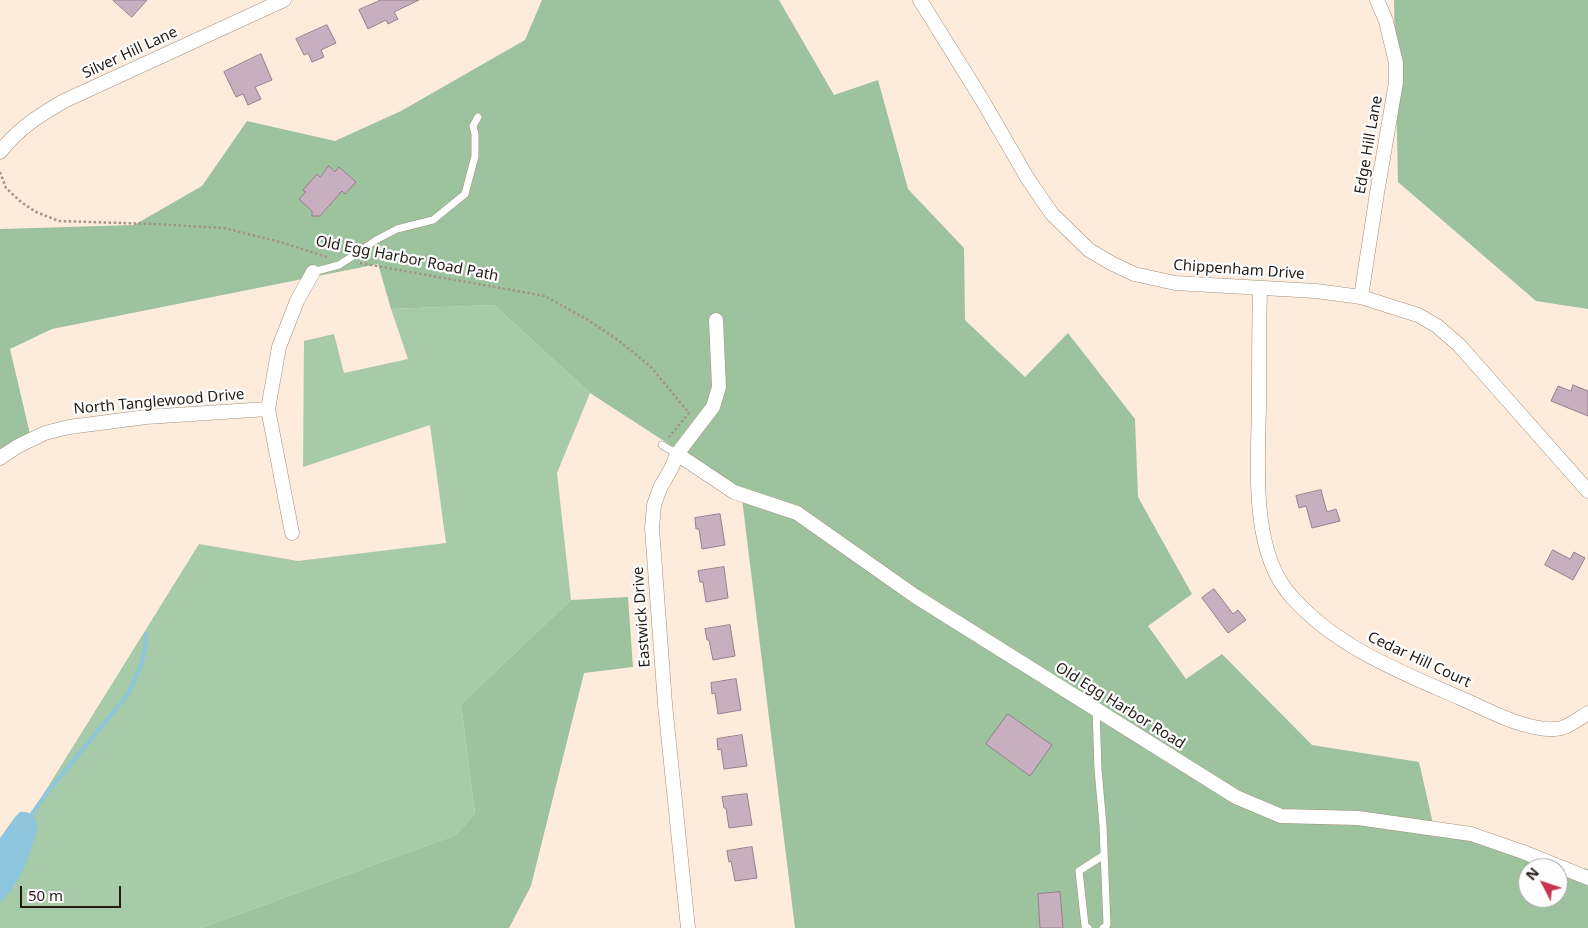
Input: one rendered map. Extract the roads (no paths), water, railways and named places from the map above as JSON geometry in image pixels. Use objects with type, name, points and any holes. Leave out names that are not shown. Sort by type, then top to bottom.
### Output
[{"type":"street","name":"Silver Hill Lane","points":[[0,152],[9,140],[29,122],[64,101],[284,0]]},
{"type":"street","name":"Chippenham Drive","points":[[920,0],[1028,179],[1052,214],[1090,250],[1134,274],[1175,283],[1316,291],[1361,297],[1418,315],[1437,326],[1459,345],[1585,482]]},
{"type":"street","name":"Edge Hill Lane","points":[[1361,297],[1396,82],[1396,63],[1386,22],[1378,0]]},
{"type":"street","points":[[292,533],[268,409],[279,347],[296,301],[313,272]]},
{"type":"street","name":"Cedar Hill Court","points":[[1260,288],[1259,510],[1269,559],[1280,581],[1291,596],[1321,624],[1358,650],[1400,672],[1512,720],[1533,728],[1548,730],[1564,727],[1588,713]]},
{"type":"street","name":"Eastwick Drive","points":[[688,928],[664,704],[652,528],[654,505],[660,488],[677,454],[713,407],[719,387],[716,320]]},
{"type":"street","name":"North Tanglewood Drive","points":[[0,458],[18,446],[45,433],[69,427],[146,418],[268,409]]},
{"type":"street","name":"Old Egg Harbor Road","points":[[677,454],[734,492],[797,513],[915,596],[1236,797],[1281,816],[1358,818],[1471,834],[1588,878]]},
{"type":"lane","points":[[313,272],[345,261],[376,240],[397,229],[433,220],[465,194],[475,156],[473,126],[478,117]]},
{"type":"lane","points":[[662,445],[677,454]]},
{"type":"lane","points":[[1096,710],[1107,925],[1103,928]]},
{"type":"lane","points":[[1088,928],[1085,926],[1079,871],[1104,855]]},
{"type":"water","points":[[20,812],[27,812],[34,817],[37,823],[36,832],[30,853],[17,881],[0,903],[0,838]]},
{"type":"waterway","points":[[29,818],[46,794],[128,694],[141,665],[145,650],[146,634]]}]
